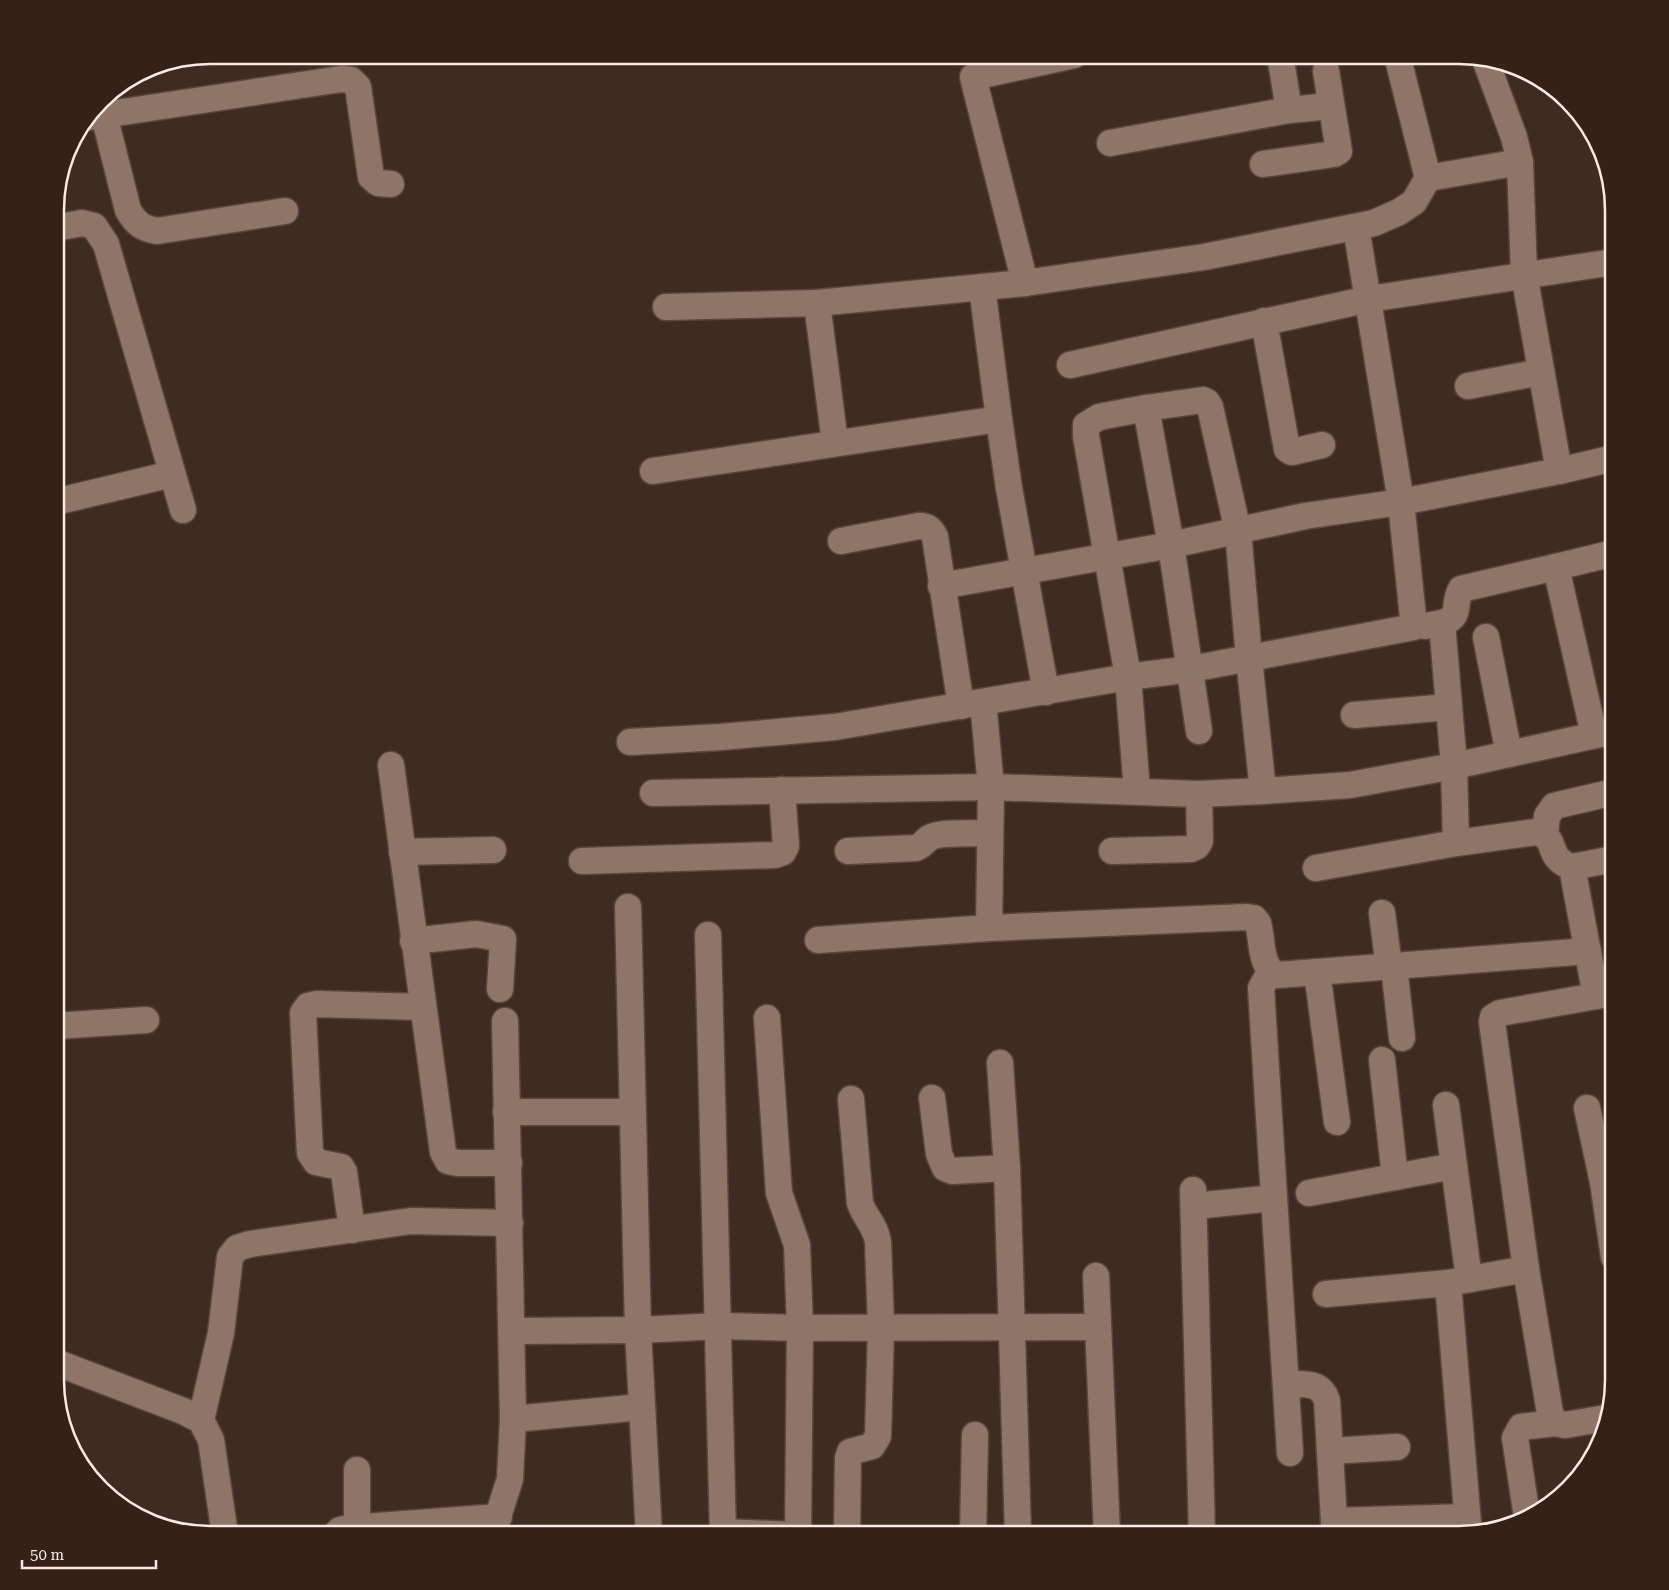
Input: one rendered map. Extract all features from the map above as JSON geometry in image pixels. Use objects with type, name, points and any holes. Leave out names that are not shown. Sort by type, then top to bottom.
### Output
[{"type":"street","points":[[1025,283],[973,77],[1033,64]]},
{"type":"street","points":[[1281,64],[1289,110]]},
{"type":"street","points":[[666,307],[818,303],[1025,283],[1204,257],[1374,223],[1399,212],[1414,202],[1428,178],[1398,64]]},
{"type":"street","points":[[1488,67],[1514,136],[1520,162],[1524,274],[1559,471]]},
{"type":"street","points":[[1262,164],[1336,153],[1340,148],[1326,71]]},
{"type":"street","points":[[98,116],[341,79],[351,80],[358,87],[371,177],[378,183],[391,184]]},
{"type":"street","points":[[1110,142],[1289,110],[1331,106]]},
{"type":"street","points":[[97,117],[128,210],[136,223],[143,228],[157,231],[285,211]]},
{"type":"street","points":[[1428,178],[1520,162]]},
{"type":"street","points":[[64,227],[82,224],[94,226],[106,244],[183,510]]},
{"type":"street","points":[[1356,227],[1401,502],[1414,627]]},
{"type":"street","points":[[1070,365],[1369,299],[1605,263]]},
{"type":"street","points":[[982,287],[1023,571],[1046,692]]},
{"type":"street","points":[[818,303],[835,443]]},
{"type":"street","points":[[1264,321],[1286,449],[1292,452],[1322,445]]},
{"type":"street","points":[[1468,386],[1541,372]]},
{"type":"street","points":[[1137,791],[1128,677],[1086,436],[1086,425],[1099,417],[1203,400],[1207,402],[1238,531],[1263,791]]},
{"type":"street","points":[[1146,408],[1171,545],[1199,731]]},
{"type":"street","points":[[653,471],[1000,419]]},
{"type":"street","points":[[942,586],[1171,545],[1304,516],[1401,502],[1605,460]]},
{"type":"street","points":[[64,500],[172,474]]},
{"type":"street","points":[[841,541],[926,526],[935,537],[942,586],[991,786],[989,928]]},
{"type":"street","points":[[630,742],[776,733],[835,726],[1128,677],[1191,669],[1442,623],[1451,620],[1456,612],[1456,598],[1460,589],[1605,555]]},
{"type":"street","points":[[653,792],[991,786],[1199,794],[1263,791],[1350,785],[1454,766],[1604,733],[1556,567]]},
{"type":"street","points":[[1442,623],[1454,766],[1456,843]]},
{"type":"street","points":[[1486,636],[1509,754]]},
{"type":"street","points":[[1354,715],[1449,707]]},
{"type":"street","points":[[391,765],[443,1152],[448,1160],[458,1163],[509,1163]]},
{"type":"street","points":[[582,861],[775,855],[783,852],[786,846],[782,790]]},
{"type":"street","points":[[1112,851],[1191,849],[1197,846],[1200,841],[1199,794]]},
{"type":"street","points":[[1605,794],[1554,806],[1547,816],[1545,834],[1561,863],[1572,867],[1605,862]]},
{"type":"street","points":[[1316,868],[1456,843],[1536,832],[1545,834]]},
{"type":"street","points":[[848,851],[916,848],[923,845],[929,838],[939,835],[990,833]]},
{"type":"street","points":[[402,852],[493,850]]},
{"type":"street","points":[[1555,1423],[1550,1413],[1526,1269],[1492,1022],[1493,1017],[1500,1013],[1605,994],[1588,951],[1572,867]]},
{"type":"street","points":[[628,907],[638,1330],[649,1526]]},
{"type":"street","points":[[1382,913],[1402,1038]]},
{"type":"street","points":[[818,940],[989,928],[1247,917],[1254,918],[1258,923],[1266,966],[1270,972],[1278,976],[1588,951]]},
{"type":"street","points":[[414,941],[476,934],[503,938],[500,989]]},
{"type":"street","points":[[708,935],[720,1326],[724,1526]]},
{"type":"street","points":[[1270,972],[1261,988],[1290,1452]]},
{"type":"street","points":[[1317,972],[1337,1122]]},
{"type":"street","points":[[352,1230],[344,1172],[341,1167],[316,1162],[310,1152],[303,1013],[308,1006],[317,1004],[422,1006]]},
{"type":"street","points":[[767,1018],[779,1194],[797,1245],[800,1328],[798,1526]]},
{"type":"street","points":[[64,1025],[146,1020]]},
{"type":"street","points":[[495,1526],[510,1479],[513,1419],[505,1021]]},
{"type":"street","points":[[1382,1060],[1394,1177]]},
{"type":"street","points":[[1000,1063],[1007,1168],[1018,1526]]},
{"type":"street","points":[[932,1098],[939,1154],[945,1168],[952,1171],[1007,1168]]},
{"type":"street","points":[[848,1526],[848,1458],[850,1452],[872,1446],[878,1436],[880,1327],[878,1242],[876,1231],[864,1214],[860,1203],[850,1099]]},
{"type":"street","points":[[1446,1105],[1454,1166],[1467,1526]]},
{"type":"street","points":[[1587,1108],[1605,1199]]},
{"type":"street","points":[[506,1112],[632,1112]]},
{"type":"street","points":[[1309,1193],[1454,1166]]},
{"type":"street","points":[[1202,1526],[1193,1198],[1274,1198]]},
{"type":"street","points":[[201,1420],[221,1333],[229,1262],[237,1248],[412,1221],[510,1223]]},
{"type":"street","points":[[1326,1294],[1459,1281],[1526,1269]]},
{"type":"street","points":[[1096,1276],[1107,1526]]},
{"type":"street","points":[[512,1331],[638,1330],[720,1326],[800,1328],[1098,1327]]},
{"type":"street","points":[[64,1365],[183,1411],[201,1420],[211,1440],[224,1526]]},
{"type":"street","points":[[1286,1384],[1318,1386],[1324,1392],[1327,1401],[1334,1526]]},
{"type":"street","points":[[513,1419],[642,1408]]},
{"type":"street","points":[[1527,1509],[1514,1438],[1521,1427],[1555,1423],[1565,1425],[1600,1419]]},
{"type":"street","points":[[974,1526],[975,1435]]},
{"type":"street","points":[[1330,1451],[1397,1447]]},
{"type":"street","points":[[357,1470],[363,1526]]}]
